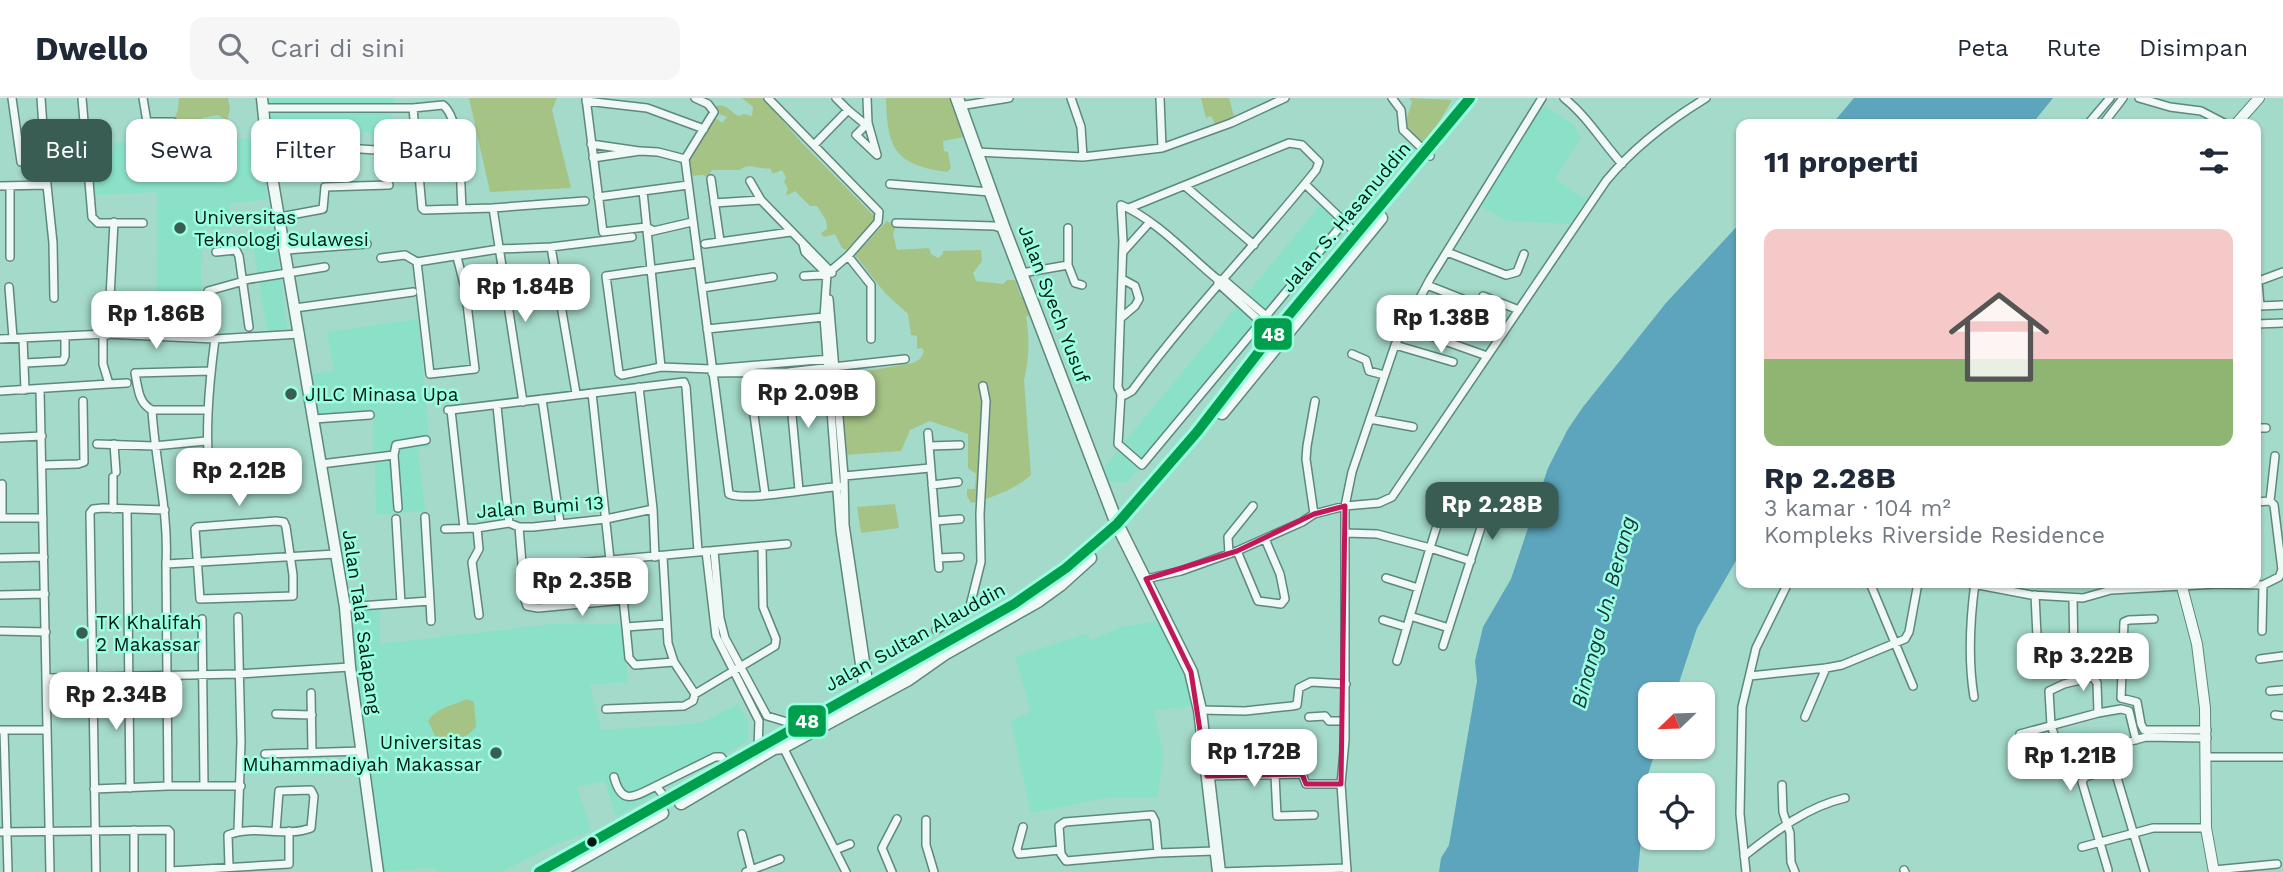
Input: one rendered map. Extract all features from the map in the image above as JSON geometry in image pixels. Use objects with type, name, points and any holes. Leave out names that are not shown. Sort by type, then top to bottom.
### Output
[{"type":"main road","name":"Jalan S. Hasanuddin","points":[[1205,429],[1428,154],[1470,98]]},
{"type":"main road","name":"Jalan S. Hasanuddin","points":[[1428,154],[1478,98]]},
{"type":"main road","name":"Jalan Syech Yusuf","points":[[958,102],[1119,529],[1191,672],[1200,710],[1215,851],[1220,872]]},
{"type":"main road","points":[[274,182],[300,334]]},
{"type":"main road","name":"Jalan Tala' Salapang","points":[[300,334],[345,607],[349,667],[378,872]]},
{"type":"main road","name":"Jalan Sultan Alauddin","points":[[559,872],[605,839],[668,800],[866,687],[942,650],[1049,580],[1119,529],[1205,429]]},
{"type":"main road","name":"Jalan Sultan Alauddin","points":[[539,872],[907,680],[942,650]]},
{"type":"street","points":[[12,98],[21,162]]},
{"type":"street","points":[[41,98],[53,243],[54,298]]},
{"type":"street","points":[[82,98],[92,217],[98,223],[143,223]]},
{"type":"street","points":[[143,98],[146,119]]},
{"type":"street","points":[[695,98],[713,109],[713,114],[685,159],[729,494],[765,494],[841,486]]},
{"type":"street","points":[[768,98],[880,215],[878,222],[848,257],[830,273],[804,276]]},
{"type":"street","points":[[836,98],[867,124],[867,98]]},
{"type":"street","points":[[958,102],[1009,98]]},
{"type":"street","points":[[1071,98],[1081,127],[1083,157]]},
{"type":"street","points":[[1160,98],[1162,148]]},
{"type":"street","points":[[976,152],[1083,157],[1162,148],[1231,123],[1285,98]]},
{"type":"street","points":[[1392,98],[1401,110],[1403,130],[1428,154]]},
{"type":"street","points":[[1220,872],[1347,870],[1341,784],[1346,684],[1345,506],[1352,472],[1395,345],[1427,285],[1542,98]]},
{"type":"street","points":[[1564,98],[1595,130],[1622,164]]},
{"type":"street","points":[[1146,579],[1181,571],[1237,551],[1314,514],[1345,506],[1379,503],[1392,498],[1606,181],[1673,120],[1706,98]]},
{"type":"street","points":[[2092,119],[2110,98]]},
{"type":"street","points":[[2107,119],[2123,98]]},
{"type":"street","points":[[2138,98],[2170,107],[2201,111],[2216,119]]},
{"type":"street","points":[[2240,119],[2259,98]]},
{"type":"street","points":[[692,222],[648,230],[603,232],[586,99],[647,108],[704,129]]},
{"type":"street","points":[[262,103],[413,108],[443,105],[449,111],[454,126],[462,207]]},
{"type":"street","points":[[413,108],[422,208],[493,208],[585,201]]},
{"type":"street","points":[[814,145],[848,110]]},
{"type":"street","points":[[1121,394],[1126,395],[1132,391],[1220,282],[1305,184],[1320,162],[1295,142],[1278,146],[1129,208]]},
{"type":"street","points":[[591,144],[658,152],[685,159]]},
{"type":"street","points":[[593,158],[640,151]]},
{"type":"street","points":[[710,179],[720,241]]},
{"type":"street","points":[[750,181],[761,200],[803,244],[805,253],[830,273]]},
{"type":"street","points":[[598,197],[688,184]]},
{"type":"street","points":[[890,184],[991,192]]},
{"type":"street","points":[[1305,184],[1361,237]]},
{"type":"street","points":[[0,186],[47,185]]},
{"type":"street","points":[[280,217],[323,209],[324,187],[389,185]]},
{"type":"street","points":[[1185,186],[1254,245]]},
{"type":"street","points":[[10,187],[10,257]]},
{"type":"street","points":[[643,191],[661,367]]},
{"type":"street","points":[[714,203],[761,200]]},
{"type":"street","points":[[1281,334],[1264,319],[1220,282],[1149,223],[1121,205],[1123,253],[1122,317],[1118,355],[1118,387],[1121,394],[1118,444],[1142,465],[1264,319],[1344,222]]},
{"type":"street","points":[[493,208],[523,402]]},
{"type":"street","points":[[109,384],[103,364],[114,222]]},
{"type":"street","points":[[896,223],[993,226],[1004,229]]},
{"type":"street","points":[[1123,253],[1149,223]]},
{"type":"street","points":[[1068,228],[1068,265],[1075,283],[1082,285]]},
{"type":"street","points":[[705,244],[791,232]]},
{"type":"street","points":[[382,258],[405,255],[417,262],[499,249],[551,247],[632,237]]},
{"type":"street","points":[[286,250],[367,244]]},
{"type":"street","points":[[551,247],[576,394]]},
{"type":"street","points":[[216,252],[236,250],[239,256],[249,327]]},
{"type":"street","points":[[1447,252],[1506,275],[1517,272],[1524,254]]},
{"type":"street","points":[[417,262],[430,374],[475,369],[465,288],[457,257]]},
{"type":"street","points":[[848,257],[871,285],[871,339]]},
{"type":"street","points":[[698,263],[606,276],[618,373],[622,375],[661,367],[788,372],[830,363]]},
{"type":"street","points":[[1022,273],[1068,265]]},
{"type":"street","points":[[210,489],[206,441],[213,337],[207,293],[212,289],[244,281],[325,267]]},
{"type":"street","points":[[2261,280],[2283,272]]},
{"type":"street","points":[[830,273],[824,317],[844,476],[841,486]]},
{"type":"street","points":[[830,273],[830,363],[841,486],[840,531],[866,687]]},
{"type":"street","points":[[702,288],[773,277]]},
{"type":"street","points":[[1122,279],[1135,286],[1139,299],[1122,317]]},
{"type":"street","points":[[1427,285],[1470,302]]},
{"type":"street","points":[[9,287],[13,338]]},
{"type":"street","points":[[295,307],[413,292]]},
{"type":"street","points":[[1483,296],[1519,310]]},
{"type":"street","points":[[2261,306],[2283,305]]},
{"type":"street","points":[[708,329],[824,317]]},
{"type":"street","points":[[2261,324],[2283,323]]},
{"type":"street","points":[[1405,327],[1487,356]]},
{"type":"street","points":[[0,339],[105,335],[213,337],[300,334]]},
{"type":"street","points":[[25,363],[63,361],[65,337]]},
{"type":"street","points":[[23,339],[25,390]]},
{"type":"street","points":[[1395,345],[1453,362]]},
{"type":"street","points":[[1352,354],[1367,362],[1369,371],[1384,375]]},
{"type":"street","points":[[712,371],[830,363],[877,364],[905,359]]},
{"type":"street","points":[[207,410],[152,410],[142,402],[135,373],[211,371]]},
{"type":"street","points":[[748,372],[765,494]]},
{"type":"street","points":[[788,372],[799,490]]},
{"type":"street","points":[[464,528],[449,410],[682,381],[686,387],[716,636],[767,716],[797,725]]},
{"type":"street","points":[[0,391],[127,383]]},
{"type":"street","points":[[936,630],[969,610],[981,562],[980,514],[986,401],[983,386]]},
{"type":"street","points":[[639,387],[668,643],[674,662],[695,694]]},
{"type":"street","points":[[40,389],[50,872]]},
{"type":"street","points":[[592,393],[610,560]]},
{"type":"street","points":[[542,400],[559,523]]},
{"type":"street","points":[[43,465],[84,462],[83,401]]},
{"type":"street","points":[[1314,514],[1306,459],[1315,401]]},
{"type":"street","points":[[498,406],[509,523]]},
{"type":"street","points":[[152,410],[154,446],[167,533],[168,786]]},
{"type":"street","points":[[314,419],[370,415]]},
{"type":"street","points":[[1370,419],[1413,427]]},
{"type":"street","points":[[2261,428],[2266,428]]},
{"type":"street","points":[[928,433],[939,568]]},
{"type":"street","points":[[0,438],[42,436]]},
{"type":"street","points":[[398,508],[394,455],[397,444],[426,440]]},
{"type":"street","points":[[97,444],[154,446],[206,441]]},
{"type":"street","points":[[113,509],[114,444]]},
{"type":"street","points":[[929,446],[960,445]]},
{"type":"street","points":[[321,464],[394,455]]},
{"type":"street","points":[[2270,501],[2276,456]]},
{"type":"street","points":[[844,476],[930,468]]},
{"type":"street","points":[[932,485],[958,482]]},
{"type":"street","points":[[2,484],[1,518],[43,517]]},
{"type":"street","points":[[2261,502],[2270,501]]},
{"type":"street","points":[[2262,631],[2263,585],[2278,577],[2282,565],[2279,517],[2270,501]]},
{"type":"street","points":[[1228,554],[1229,535],[1253,506]]},
{"type":"street","points":[[96,872],[90,513],[93,509],[165,510]]},
{"type":"street","points":[[127,509],[130,788]]},
{"type":"street","name":"Jalan Bumi 13","points":[[445,529],[509,523],[519,527],[606,519],[653,509]]},
{"type":"street","points":[[1443,646],[1485,515]]},
{"type":"street","points":[[1397,661],[1440,516]]},
{"type":"street","points":[[425,517],[431,621]]},
{"type":"street","points":[[396,519],[401,603]]},
{"type":"street","points":[[936,521],[960,519]]},
{"type":"street","points":[[276,521],[285,524],[292,558],[295,592],[293,596],[202,600],[199,596],[195,529],[276,521]]},
{"type":"street","points":[[519,527],[527,606],[538,608],[624,600]]},
{"type":"street","points":[[477,528],[479,549],[472,562],[479,615]]},
{"type":"street","points":[[1345,533],[1377,534],[1471,561]]},
{"type":"street","points":[[1237,551],[1258,601],[1281,604],[1285,597],[1280,574],[1265,538]]},
{"type":"street","points":[[523,568],[787,544]]},
{"type":"street","points":[[606,709],[684,706],[693,701],[695,694],[773,648],[776,643],[763,607],[762,546]]},
{"type":"street","points":[[166,564],[336,554]]},
{"type":"street","points":[[0,558],[44,557]]},
{"type":"street","points":[[938,558],[960,557]]},
{"type":"street","points":[[619,560],[629,658],[635,665],[674,662]]},
{"type":"street","points":[[1386,578],[1418,588]]},
{"type":"street","points":[[1746,872],[1740,814],[1742,707],[1756,648],[1785,588]]},
{"type":"street","points":[[1872,588],[1913,685]]},
{"type":"street","points":[[1751,676],[1826,668],[1849,662],[1908,636],[1917,588]]},
{"type":"street","points":[[1973,588],[1971,666],[1974,697]]},
{"type":"street","points":[[1996,588],[2073,598],[2134,588]]},
{"type":"street","points":[[2182,588],[2197,644],[2207,734],[2206,828],[2214,871],[2277,864]]},
{"type":"street","points":[[0,595],[45,594]]},
{"type":"street","points":[[2035,595],[2037,636]]},
{"type":"street","points":[[2073,598],[2074,657]]},
{"type":"street","points":[[345,607],[430,601]]},
{"type":"street","points":[[1410,616],[1449,628]]},
{"type":"street","points":[[238,617],[241,786],[238,830]]},
{"type":"street","points":[[202,619],[205,786]]},
{"type":"street","points":[[2154,619],[2124,622],[2121,698],[2137,702],[2144,730],[2207,734]]},
{"type":"street","points":[[1383,620],[1406,627]]},
{"type":"street","points":[[626,627],[667,624]]},
{"type":"street","points":[[0,631],[46,632]]},
{"type":"street","points":[[2260,659],[2283,656]]},
{"type":"street","points":[[46,678],[238,674],[349,667]]},
{"type":"street","points":[[1805,717],[1826,668]]},
{"type":"street","points":[[736,669],[759,721],[758,748]]},
{"type":"street","points":[[2098,713],[2095,678],[2050,689],[2051,725],[2064,759],[2136,740],[2207,734]]},
{"type":"street","points":[[1200,710],[1245,711],[1292,706],[1298,703],[1300,686],[1308,682],[1346,684]]},
{"type":"street","points":[[2270,691],[2283,691]]},
{"type":"street","points":[[311,693],[312,752]]},
{"type":"street","points":[[2020,734],[2121,709],[2128,710],[2132,718],[2136,740]]},
{"type":"street","points":[[276,714],[312,715]]},
{"type":"street","points":[[759,721],[767,716]]},
{"type":"street","points":[[1309,717],[1325,716],[1329,721],[1345,721]]},
{"type":"street","points":[[8,872],[4,832],[2,730],[47,730]]},
{"type":"street","points":[[783,747],[846,872]]},
{"type":"street","points":[[265,754],[362,751]]},
{"type":"street","points":[[614,777],[617,790],[627,797],[633,797],[715,757],[722,757],[728,765]]},
{"type":"street","points":[[2207,757],[2283,757]]},
{"type":"street","points":[[2108,870],[2082,782],[2085,777],[2109,769],[2115,771],[2145,872]]},
{"type":"street","points":[[1206,776],[1303,774],[1306,783],[1341,784]]},
{"type":"street","points":[[1275,775],[1277,816],[1314,815]]},
{"type":"street","points":[[1782,785],[1786,823],[1790,833],[1791,862],[1795,872]]},
{"type":"street","points":[[94,789],[241,786]]},
{"type":"street","points":[[656,786],[668,800]]},
{"type":"street","points":[[229,867],[226,836],[238,830],[276,831],[289,831],[311,828],[314,796],[311,790],[279,791],[276,831]]},
{"type":"street","points":[[1744,856],[1786,823],[1828,802],[1845,798]]},
{"type":"street","points":[[1158,853],[1155,821],[1151,815],[1062,823],[1059,827],[1060,850],[1063,860],[1068,861],[1215,851]]},
{"type":"street","points":[[892,872],[882,846],[897,819]]},
{"type":"street","points":[[926,820],[926,845],[934,872]]},
{"type":"street","points":[[2082,847],[2169,826],[2206,828]]},
{"type":"street","points":[[1023,827],[1017,849],[1019,854],[1060,850]]},
{"type":"street","points":[[134,830],[134,872]]},
{"type":"street","points":[[4,832],[169,830],[170,871],[289,864],[289,831]]},
{"type":"street","points":[[742,834],[749,871],[780,859]]},
{"type":"street","points":[[835,850],[850,844]]},
{"type":"highlighted area","points":[[1345,506],[1341,784],[1306,784],[1302,774],[1207,776],[1191,672],[1146,579],[1237,551],[1314,514]]},
{"type":"shaded area","points":[[179,98],[228,98],[230,109],[228,119],[218,115],[202,119],[174,119]]},
{"type":"shaded area","points":[[264,98],[394,98],[391,119],[374,119],[374,133],[360,132],[360,119],[267,119]]},
{"type":"shaded area","points":[[469,98],[557,98],[552,110],[571,188],[490,192],[476,119],[474,119]]},
{"type":"shaded area","points":[[742,98],[763,98],[803,144],[876,218],[846,250],[842,248],[835,234],[824,237],[821,233],[827,229],[826,220],[817,206],[810,206],[795,191],[786,194],[786,177],[782,170],[773,174],[770,168],[747,166],[740,170],[712,170],[708,177],[690,176],[688,158],[714,120],[722,123],[727,117],[719,114],[716,106],[726,107],[739,116],[752,116],[753,107]]},
{"type":"shaded area","points":[[886,98],[950,98],[964,137],[943,141],[951,168],[947,172],[916,165],[897,151],[889,130]]},
{"type":"shaded area","points":[[1201,98],[1229,98],[1235,120],[1216,126],[1211,116],[1206,118]]},
{"type":"shaded area","points":[[1409,98],[1452,100],[1424,148],[1405,124],[1412,102]]},
{"type":"shaded area","points":[[1543,105],[1573,124],[1581,138],[1555,179],[1586,200],[1570,224],[1508,221],[1481,207]]},
{"type":"shaded area","name":"Universitas Teknologi Sulawesi","points":[[251,138],[251,182],[265,182],[267,199],[229,204],[231,230],[203,228],[200,317],[156,318],[158,192],[95,195],[94,182],[112,182],[114,142],[126,141],[126,182],[237,182],[237,139]]},
{"type":"shaded area","points":[[1322,203],[1348,228],[1173,435],[1126,483],[1110,482],[1104,467]]},
{"type":"shaded area","points":[[887,221],[896,226],[893,234],[897,250],[929,248],[931,254],[938,258],[943,251],[981,250],[982,261],[973,273],[976,281],[1003,284],[1007,280],[1015,280],[1021,297],[1027,297],[1035,312],[1026,317],[1028,348],[1024,380],[1031,475],[1003,492],[971,503],[967,489],[975,489],[976,474],[968,468],[968,434],[930,421],[910,430],[901,451],[844,455],[841,404],[864,402],[865,388],[858,384],[856,373],[913,363],[920,359],[924,352],[922,348],[917,349],[917,336],[911,335],[908,314],[885,293],[855,255]]},
{"type":"shaded area","points":[[250,229],[274,230],[288,333],[268,335]]},
{"type":"shaded area","points":[[418,319],[430,448],[418,449],[425,511],[376,515],[373,411],[315,416],[309,375],[334,371],[327,332]]},
{"type":"shaded area","points":[[895,504],[899,528],[861,533],[857,507]]},
{"type":"shaded area","name":"Universitas Muhammadiyah Makassar","points":[[380,609],[380,644],[552,624],[622,624],[628,682],[590,685],[601,730],[701,723],[738,704],[748,721],[748,741],[616,817],[605,781],[577,787],[591,831],[552,846],[501,872],[440,872],[433,867],[383,872],[346,611]]},
{"type":"shaded area","points":[[1163,620],[1191,681],[1192,706],[1154,710],[1163,753],[1158,797],[1111,797],[1031,813],[1011,721],[1031,711],[1015,657],[1085,634],[1092,640],[1121,627]]},
{"type":"shaded area","points":[[467,699],[474,702],[476,727],[469,734],[446,746],[435,736],[428,721],[440,710]]},
{"type":"water","points":[[1854,98],[2053,98],[2036,119],[1836,119]]},
{"type":"water","name":"Binanga Jn. Berang","points":[[1736,227],[1736,561],[1697,628],[1679,682],[1638,682],[1638,760],[1653,760],[1648,773],[1638,773],[1638,872],[1439,872],[1441,858],[1449,845],[1477,681],[1475,661],[1483,627],[1511,579],[1548,468],[1583,407],[1666,303]]},
{"type":"transit line","name":"48","points":[[539,872],[1014,604],[1066,568],[1117,524],[1197,432],[1268,340],[1470,98]]},
{"type":"place","name":"Universitas Teknologi Sulawesi","points":[[180,228]]},
{"type":"place","name":"JILC Minasa Upa","points":[[291,394]]},
{"type":"place","name":"TK Khalifah 2 Makassar","points":[[82,633]]},
{"type":"place","name":"Universitas Muhammadiyah Makassar","points":[[496,753]]}]
